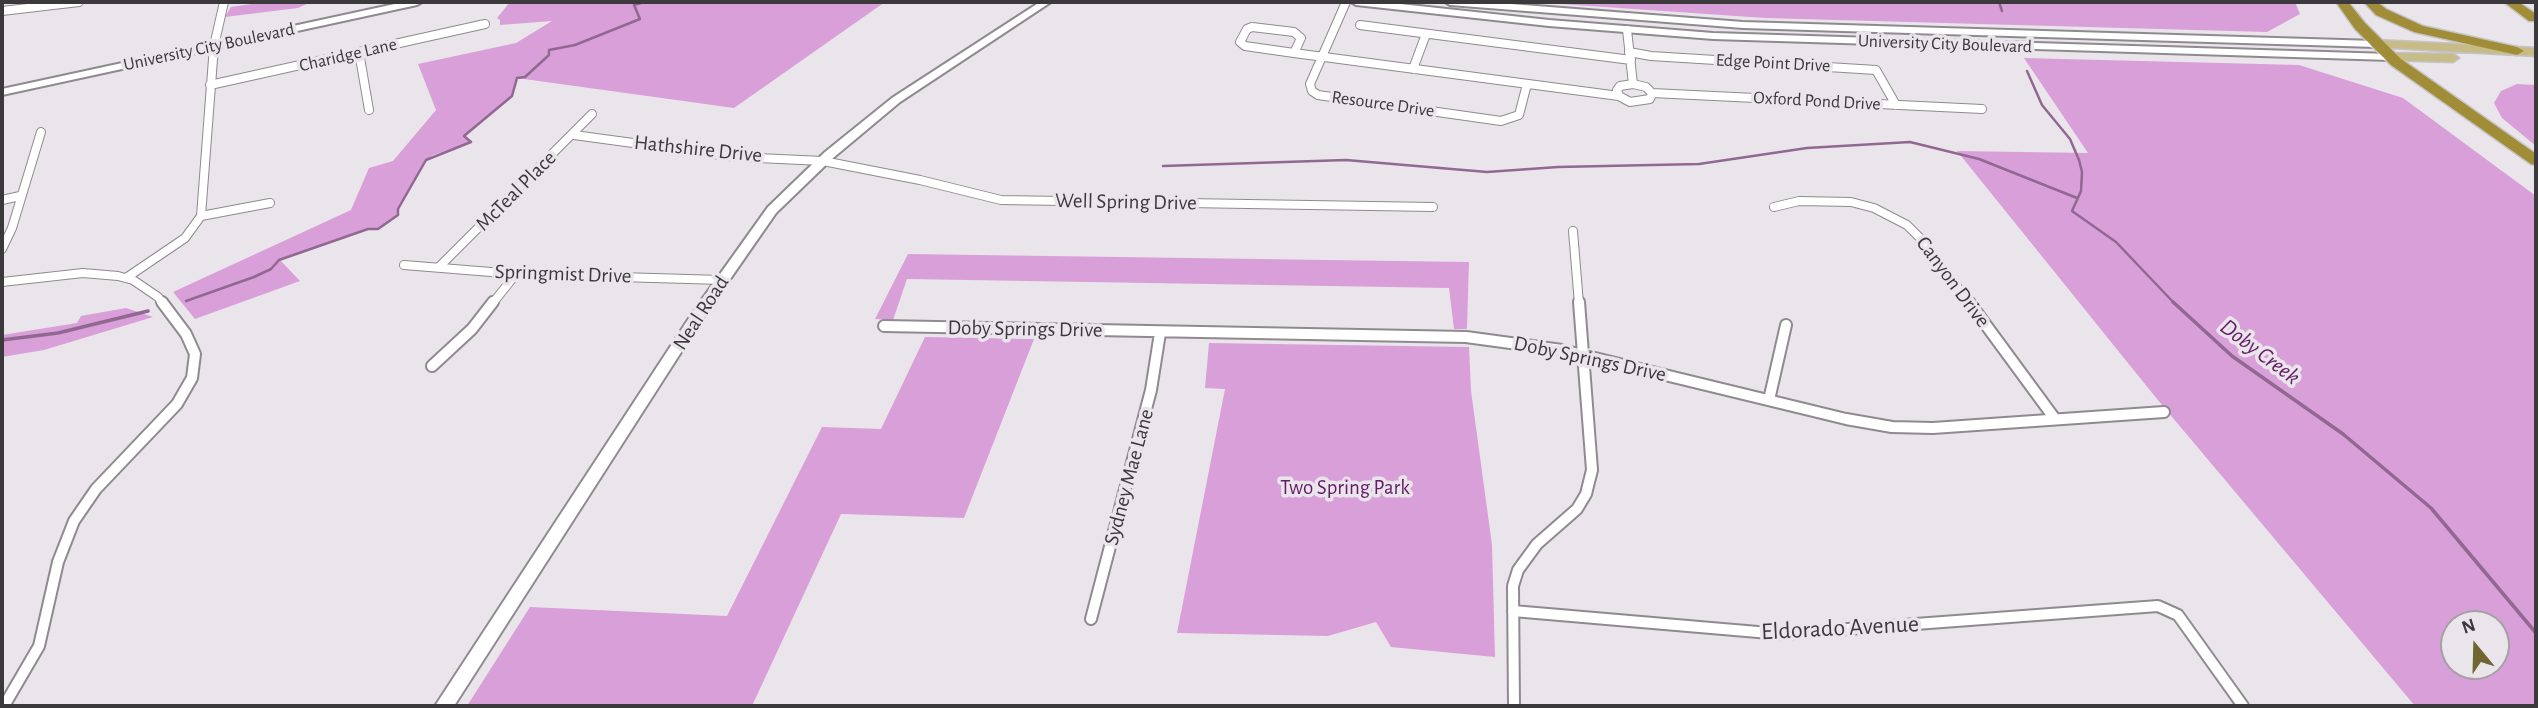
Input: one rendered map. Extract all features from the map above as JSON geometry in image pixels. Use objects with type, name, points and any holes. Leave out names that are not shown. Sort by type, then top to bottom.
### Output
[{"type":"highway","points":[[2342,2],[2390,57],[2536,161]]},
{"type":"highway","points":[[2370,2],[2381,12],[2419,29],[2531,55]]},
{"type":"highway","points":[[2510,2],[2535,20]]},
{"type":"highway","points":[[2521,2],[2535,20]]},
{"type":"main road","name":"University City Boulevard","points":[[2,92],[380,2]]},
{"type":"main road","name":"University City Boulevard","points":[[2,83],[417,2]]},
{"type":"main road","name":"Neal Road","points":[[444,706],[722,280],[772,211],[823,161],[896,100],[1046,2]]},
{"type":"main road","name":"University City Boulevard","points":[[1356,2],[1627,30],[1821,40],[2390,57],[2531,55]]},
{"type":"main road","name":"University City Boulevard","points":[[1450,2],[1743,25],[2376,44],[2531,55]]},
{"type":"main road","points":[[1627,30],[1628,26],[1636,24],[1730,28],[1743,25]]},
{"type":"street","points":[[2,11],[79,2]]},
{"type":"street","points":[[126,278],[185,238],[201,216],[210,85],[215,42],[224,2]]},
{"type":"street","name":"Resource Drive","points":[[1346,2],[1310,84],[1312,91],[1318,95],[1501,121],[1519,115],[1527,84]]},
{"type":"street","name":"Charidge Lane","points":[[210,85],[485,24]]},
{"type":"street","name":"Edge Point Drive","points":[[1360,25],[1630,56],[1876,70],[1896,105]]},
{"type":"street","name":"Oxford Pond Drive","points":[[1294,53],[1301,38],[1294,32],[1252,27],[1247,29],[1240,42],[1245,46],[1294,53],[1322,57],[1619,96],[1630,102],[1650,99],[1652,93]]},
{"type":"street","points":[[1619,96],[1617,90],[1620,86],[1633,84],[1627,30]]},
{"type":"street","points":[[1413,69],[1426,34]]},
{"type":"street","points":[[359,52],[369,110]]},
{"type":"street","name":"Oxford Pond Drive","points":[[1633,84],[1646,87],[1652,93],[1982,108]]},
{"type":"street","name":"McTeal Place","points":[[439,267],[574,135],[592,114]]},
{"type":"street","points":[[2,248],[12,228],[41,132]]},
{"type":"street","name":"Hathshire Drive","points":[[574,135],[736,157],[823,161]]},
{"type":"street","name":"Well Spring Drive","points":[[823,161],[920,180],[1001,200],[1433,207]]},
{"type":"street","points":[[2,200],[20,196]]},
{"type":"street","name":"Canyon Drive","points":[[1774,207],[1806,201],[1851,202],[1888,214],[1907,225],[1924,242],[2055,419]]},
{"type":"street","points":[[201,216],[270,203]]},
{"type":"street","points":[[1514,706],[1513,586],[1526,556],[1571,516],[1589,486],[1592,470],[1573,231]]},
{"type":"street","name":"Springmist Drive","points":[[404,265],[516,274],[722,280]]},
{"type":"street","points":[[2,282],[64,274],[126,278],[138,282],[158,297],[186,334],[195,354],[192,378],[177,404],[96,489],[74,521],[61,549],[39,646],[4,706]]},
{"type":"street","points":[[432,366],[472,329],[516,274]]},
{"type":"street","points":[[1769,400],[1786,325]]},
{"type":"street","name":"Doby Springs Drive","points":[[884,326],[1466,337],[1530,344],[1583,355],[1846,419],[1892,427],[1933,428],[2164,412]]},
{"type":"street","name":"Sydney Mae Lane","points":[[1091,619],[1151,390],[1160,333]]},
{"type":"street","name":"Eldorado Avenue","points":[[1513,611],[1781,634],[2158,606],[2178,615],[2244,706]]},
{"type":"green space","points":[[265,2],[311,2],[298,8],[225,17],[231,7]]},
{"type":"green space","points":[[510,2],[885,2],[734,108],[517,78],[512,96],[464,135],[471,142],[426,160],[398,209],[398,215],[378,229],[368,229],[280,260],[300,281],[195,319],[173,292],[351,210],[369,168],[393,161],[436,110],[418,64],[516,43],[552,21],[500,25],[497,18]]},
{"type":"green space","points":[[1532,2],[2295,2],[2300,14],[2267,32],[1765,18]]},
{"type":"green space","points":[[2024,58],[2299,65],[2403,98],[2536,196],[2536,706],[2415,706],[2157,399],[1957,151],[2088,153]]},
{"type":"green space","points":[[2517,84],[2536,85],[2536,146],[2502,118],[2494,103],[2501,91]]},
{"type":"green space","points":[[908,254],[1469,262],[1467,329],[1454,329],[1449,288],[907,279],[893,320],[875,319]]},
{"type":"green space","points":[[126,308],[153,317],[44,350],[2,357],[2,335],[77,323],[81,316]]},
{"type":"green space","points":[[925,337],[1034,339],[964,518],[841,514],[752,706],[467,706],[530,607],[727,616],[822,427],[881,429]]},
{"type":"green space","name":"Two Spring Park","points":[[1209,343],[1469,347],[1471,391],[1492,545],[1495,657],[1391,647],[1376,622],[1328,636],[1177,633],[1225,389],[1205,388]]},
{"type":"waterway","points":[[186,301],[254,277],[271,269],[279,260],[368,229],[378,229],[398,215],[398,209],[426,160],[471,142],[464,136],[512,96],[517,78],[525,77],[549,55],[549,50],[575,45],[640,19],[634,5],[644,2]]},
{"type":"waterway","name":"Doby Creek","points":[[1999,2],[2002,11]]},
{"type":"waterway","name":"Doby Creek","points":[[2027,71],[2042,105],[2070,139],[2079,160],[2082,172],[2081,191],[2072,211],[2116,242],[2174,303]]},
{"type":"waterway","points":[[1163,166],[1346,160],[1487,172],[1558,167],[1699,164],[1807,148],[1910,142],[1979,159],[2077,198]]},
{"type":"waterway","name":"Doby Creek","points":[[2174,303],[2232,356],[2343,434],[2431,508],[2536,633]]},
{"type":"waterway","points":[[2,340],[58,333],[148,311]]}]
